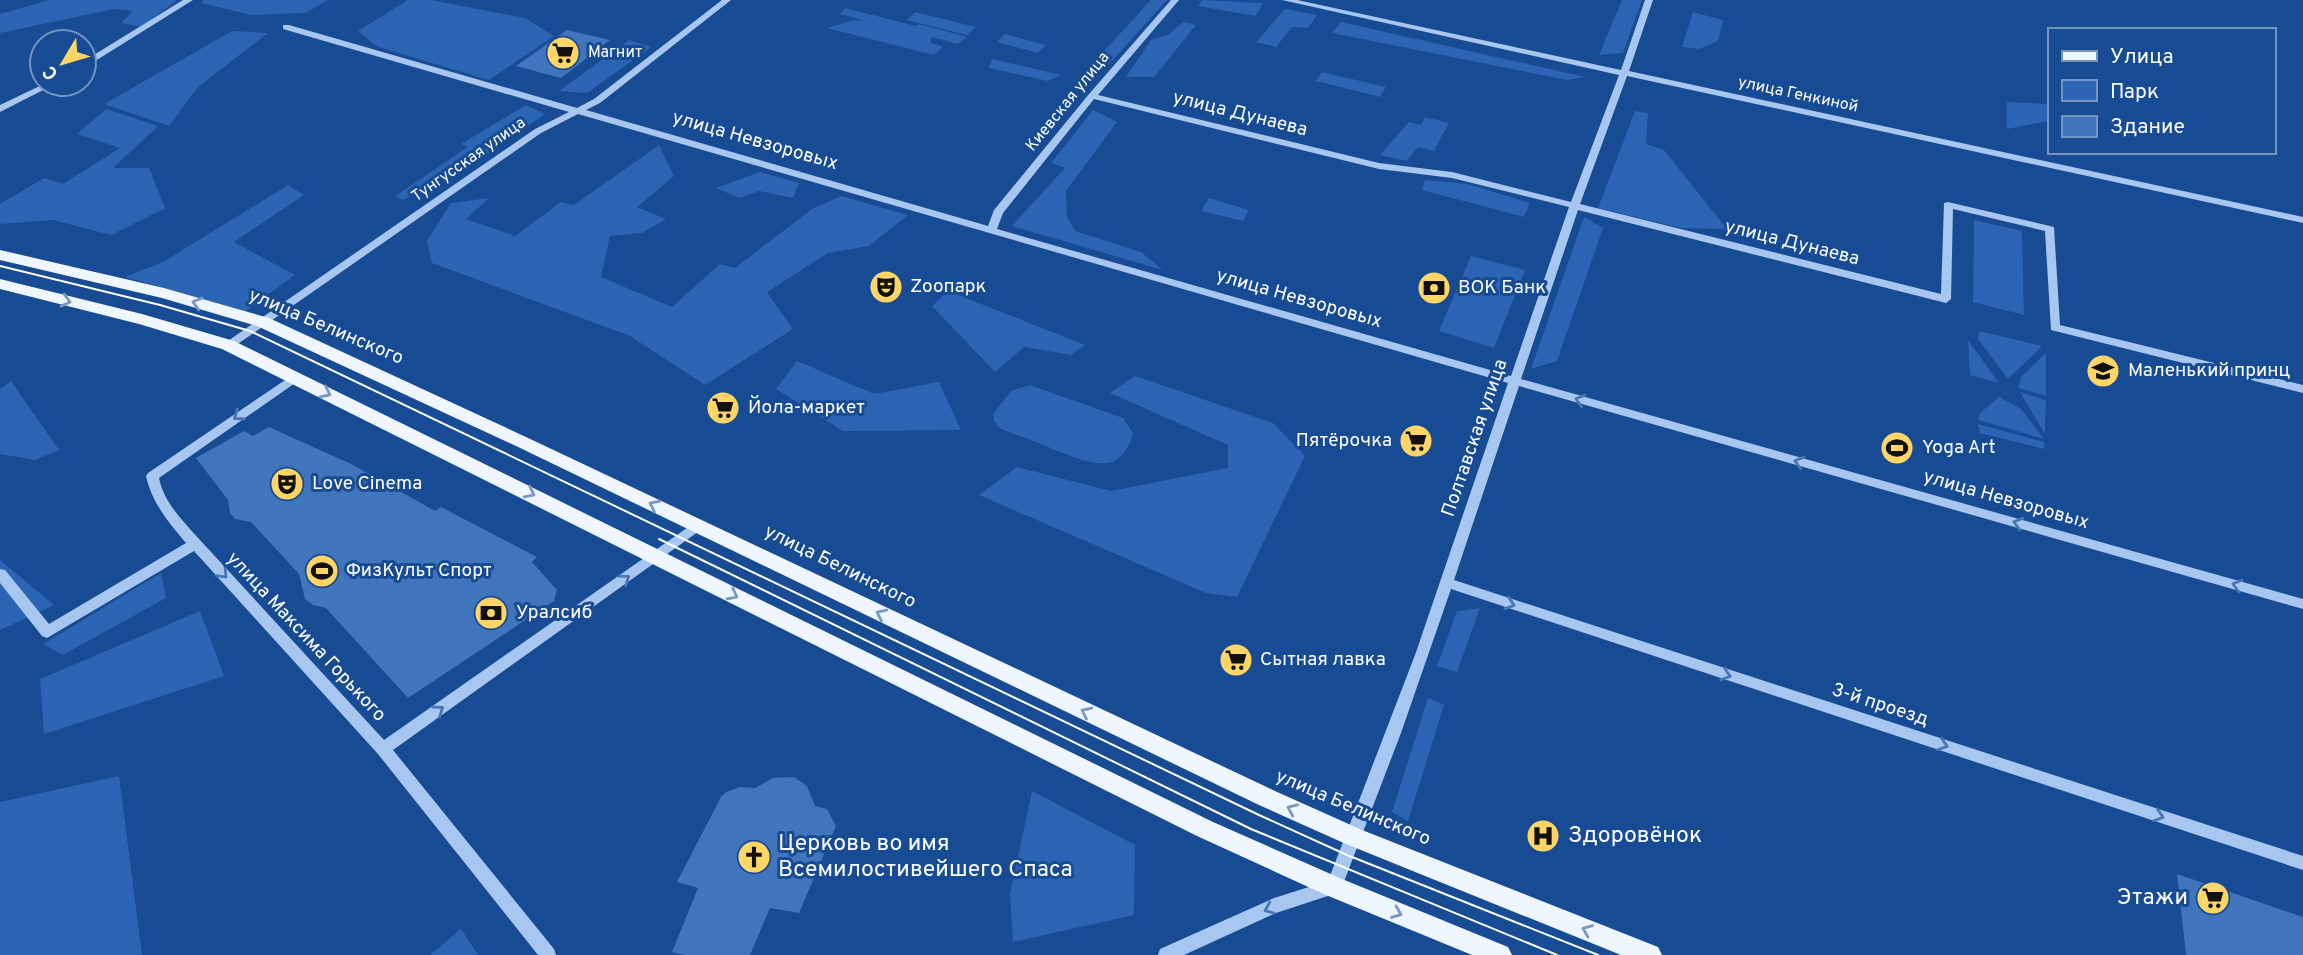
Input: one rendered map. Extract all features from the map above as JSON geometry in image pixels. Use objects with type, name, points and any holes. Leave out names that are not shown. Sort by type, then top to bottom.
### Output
[{"type":"main road","name":"улица Белинского","points":[[0,255],[164,293],[263,322],[1246,788],[1354,837],[1650,955]]},
{"type":"main road","points":[[0,285],[142,319],[228,345],[657,555],[799,629],[1205,829],[1334,887],[1500,955]]},
{"type":"street","points":[[98,56],[189,0]]},
{"type":"street","name":"Тунгусская улица","points":[[228,345],[538,131],[597,101],[727,0]]},
{"type":"street","name":"Киевская улица","points":[[992,230],[999,212],[1092,96],[1175,0]]},
{"type":"street","name":"улица Генкиной","points":[[1286,0],[2303,220]]},
{"type":"street","name":"Полтавская улица","points":[[1334,887],[1445,582],[1573,208],[1625,74],[1650,0]]},
{"type":"street","name":"улица Невзоровых","points":[[286,27],[1515,381],[2303,604]]},
{"type":"street","points":[[0,109],[28,95]]},
{"type":"street","name":"улица Дунаева","points":[[1092,96],[1387,167],[1452,176],[1946,299],[1948,205],[2050,229],[2055,327],[2303,389]]},
{"type":"street","name":"улица Максима Горького","points":[[294,378],[152,476],[171,515],[383,749],[548,955]]},
{"type":"street","points":[[383,749],[698,526]]},
{"type":"street","points":[[0,574],[47,632],[195,544]]},
{"type":"street","name":"3-й проезд","points":[[1445,582],[2303,863]]},
{"type":"street","points":[[1166,955],[1274,906],[1334,887]]},
{"type":"green space","points":[[49,0],[177,0],[141,27],[121,23],[133,11],[114,9],[0,33],[0,14]]},
{"type":"green space","points":[[204,0],[328,0],[306,13],[251,15],[201,3]]},
{"type":"green space","points":[[408,0],[431,0],[525,18],[554,36],[489,80],[378,47],[358,31]]},
{"type":"green space","points":[[1151,0],[1167,0],[1102,72],[1088,77],[1082,75]]},
{"type":"green space","points":[[1202,0],[1263,3],[1256,16],[1198,6]]},
{"type":"green space","points":[[1622,0],[1642,0],[1623,53],[1599,55]]},
{"type":"green space","points":[[845,8],[967,37],[958,44],[931,37],[931,43],[943,47],[934,55],[827,28],[855,20],[866,21],[840,14]]},
{"type":"green space","points":[[1285,9],[1317,15],[1308,28],[1292,27],[1276,47],[1256,42]]},
{"type":"green space","points":[[915,12],[976,27],[967,35],[907,20]]},
{"type":"green space","points":[[1693,12],[1723,20],[1718,41],[1699,49],[1682,47]]},
{"type":"green space","points":[[1183,22],[1196,25],[1154,77],[1126,77],[1151,40],[1169,34]]},
{"type":"green space","points":[[1341,22],[1585,77],[1567,80],[1332,33]]},
{"type":"green space","points":[[232,31],[268,33],[198,87],[169,126],[104,104]]},
{"type":"green space","points":[[1005,34],[1046,45],[1038,53],[997,42]]},
{"type":"green space","points":[[629,40],[651,47],[587,93],[559,91]]},
{"type":"green space","points":[[992,59],[1061,75],[1048,81],[989,68]]},
{"type":"green space","points":[[1322,72],[1386,87],[1380,97],[1316,81]]},
{"type":"green space","points":[[2007,102],[2048,104],[2048,121],[2007,129]]},
{"type":"green space","points":[[526,105],[545,114],[481,159],[403,200],[395,196],[468,147],[461,144]]},
{"type":"green space","points":[[106,109],[158,126],[113,168],[149,168],[165,208],[111,235],[53,220],[0,224],[0,204],[44,178],[63,184],[120,148],[77,134]]},
{"type":"green space","points":[[1093,110],[1117,122],[1066,191],[1067,217],[1075,231],[1141,252],[1163,270],[1012,226],[1065,168],[1051,163]]},
{"type":"green space","points":[[1635,111],[1648,113],[1646,144],[1664,150],[1727,229],[1681,228],[1598,208]]},
{"type":"green space","points":[[1425,117],[1449,123],[1434,151],[1418,147],[1407,161],[1380,155],[1409,122],[1421,125]]},
{"type":"green space","points":[[659,145],[674,176],[637,207],[666,219],[642,233],[610,236],[601,277],[672,307],[720,264],[735,268],[812,209],[841,196],[908,215],[869,246],[828,253],[767,292],[793,329],[705,385],[630,336],[432,263],[427,241],[451,203],[489,198],[466,219],[515,236],[561,202],[574,205]]},
{"type":"green space","points":[[760,172],[799,183],[793,198],[759,191],[739,198],[716,188]]},
{"type":"green space","points":[[1425,180],[1467,184],[1530,203],[1524,217],[1422,190]]},
{"type":"green space","points":[[288,185],[304,195],[234,242],[295,275],[246,311],[125,277],[163,262]]},
{"type":"green space","points":[[1209,198],[1249,210],[1243,221],[1201,211]]},
{"type":"green space","points":[[1584,217],[1603,228],[1557,361],[1531,369]]},
{"type":"green space","points":[[1974,220],[2022,231],[2024,315],[1973,302]]},
{"type":"green space","points":[[1471,256],[1525,270],[1494,348],[1439,331]]},
{"type":"green space","points":[[948,291],[1085,345],[1071,355],[1024,347],[995,372],[932,306]]},
{"type":"green space","points":[[1979,331],[2042,346],[2008,379],[1978,339]]},
{"type":"green space","points":[[1968,340],[1999,383],[1970,375]]},
{"type":"green space","points":[[2046,353],[2046,396],[2018,388],[2021,377]]},
{"type":"green space","points":[[797,361],[874,394],[939,382],[961,430],[843,431],[776,389]]},
{"type":"green space","points":[[1135,376],[1273,423],[1305,456],[1237,597],[1206,593],[979,495],[1017,467],[1111,491],[1228,468],[1228,445],[1110,393]]},
{"type":"green space","points":[[11,381],[59,450],[35,460],[0,454],[0,389]]},
{"type":"green space","points":[[1030,385],[1123,418],[1133,433],[1128,447],[1112,462],[1093,462],[1070,456],[1001,429],[994,421],[993,414],[1011,391]]},
{"type":"green space","points":[[2020,392],[2046,400],[2045,434]]},
{"type":"green space","points":[[1999,397],[2021,409],[2044,439],[1978,420],[1980,413]]},
{"type":"green space","points":[[1978,424],[2044,442],[2044,449],[1980,433]]},
{"type":"green space","points":[[0,560],[54,605],[0,630]]},
{"type":"green space","points":[[161,573],[166,598],[63,655],[43,644]]},
{"type":"green space","points":[[1480,608],[1457,672],[1437,666],[1457,611]]},
{"type":"green space","points":[[200,611],[224,676],[44,734],[40,679]]},
{"type":"green space","points":[[1428,698],[1444,705],[1408,821],[1392,812]]},
{"type":"green space","points":[[119,776],[142,955],[0,955],[0,802]]},
{"type":"green space","points":[[1032,791],[1135,845],[1134,915],[1013,942],[1010,894]]},
{"type":"green space","points":[[461,929],[478,955],[430,955]]},
{"type":"building","name":"Магнит","points":[[567,30],[610,40],[561,78],[516,66]]},
{"type":"building","points":[[269,427],[351,464],[435,511],[441,507],[537,557],[532,562],[557,590],[554,601],[408,698],[326,608],[313,605],[305,599],[299,574],[251,522],[235,519],[230,513],[228,500],[196,458],[244,431],[253,436]]},
{"type":"building","points":[[794,777],[807,786],[815,806],[827,809],[836,826],[799,913],[770,908],[750,955],[684,955],[672,952],[698,888],[677,882],[721,797],[740,787],[755,788],[773,778]]},
{"type":"building","name":"Этажи","points":[[2177,874],[2303,917],[2303,955],[2186,955]]},
{"type":"tram line","points":[[0,266],[160,305],[250,331],[1259,815],[1347,855],[1598,955]]},
{"type":"tram line","points":[[659,539],[1251,829],[1557,955]]},
{"type":"place","name":"Магнит","points":[[563,53]]},
{"type":"place","name":"Zooпарк","points":[[886,287]]},
{"type":"place","name":"ВОК Банк","points":[[1434,288]]},
{"type":"place","name":"Маленький принц","points":[[2103,371]]},
{"type":"place","name":"Йола-маркет","points":[[723,408]]},
{"type":"place","name":"Пятёрочка","points":[[1416,441]]},
{"type":"place","name":"Yoga Art","points":[[1897,448]]},
{"type":"place","name":"Love Cinema","points":[[287,484]]},
{"type":"place","name":"ФизКульт Спорт","points":[[322,571]]},
{"type":"place","name":"Уралсиб","points":[[491,613]]},
{"type":"place","name":"Сытная лавка","points":[[1236,660]]},
{"type":"place","name":"Здоровёнок","points":[[1543,836]]},
{"type":"place","name":"Церковь во имя Всемилостивейшего Спаса","points":[[754,857]]},
{"type":"place","name":"Этажи","points":[[2213,898]]}]
